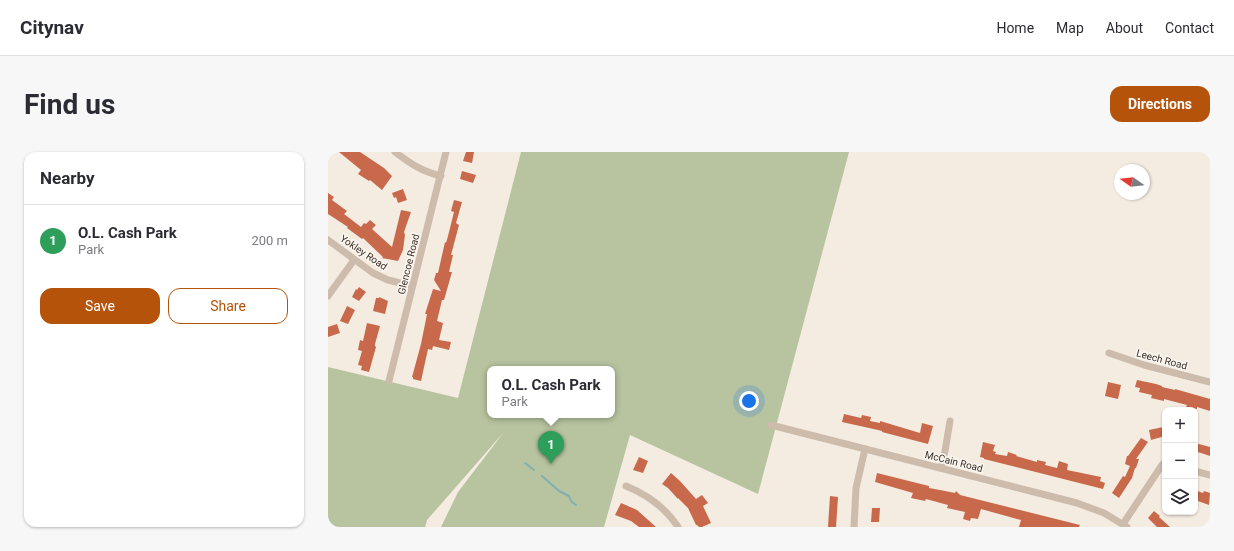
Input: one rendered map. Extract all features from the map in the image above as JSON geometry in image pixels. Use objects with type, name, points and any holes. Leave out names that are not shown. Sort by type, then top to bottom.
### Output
[{"type":"street","points":[[395,152],[416,167],[441,176]]},
{"type":"street","name":"Glencoe Road","points":[[389,381],[446,152]]},
{"type":"street","name":"Yokley Road","points":[[328,240],[354,260],[382,278],[412,286]]},
{"type":"street","points":[[328,296],[354,260]]},
{"type":"street","name":"Leech Road","points":[[1109,353],[1144,365],[1210,382]]},
{"type":"street","points":[[941,468],[950,421]]},
{"type":"street","name":"McCain Road","points":[[771,425],[1077,504],[1098,511],[1125,525]]},
{"type":"street","points":[[854,527],[856,488],[865,449]]},
{"type":"street","points":[[1125,525],[1162,465]]},
{"type":"street","points":[[1198,472],[1210,475]]},
{"type":"street","points":[[626,486],[646,495],[660,505],[678,527]]},
{"type":"green space","points":[[521,152],[849,152],[758,494],[630,435],[604,527],[441,527],[458,492],[504,432],[427,520],[425,527],[328,527],[328,367],[458,398]]},
{"type":"building","points":[[339,152],[360,152],[384,168],[392,176],[382,190],[370,180],[369,181],[358,174],[361,170]]},
{"type":"building","points":[[466,152],[474,152],[472,163],[463,161]]},
{"type":"building","points":[[462,171],[476,175],[473,183],[460,179]]},
{"type":"building","points":[[403,189],[407,200],[398,203],[396,197],[394,198],[392,193]]},
{"type":"building","points":[[328,193],[334,197],[332,200],[347,211],[344,214],[361,227],[364,223],[366,224],[370,220],[376,225],[372,229],[392,247],[401,210],[411,212],[404,232],[403,250],[398,261],[382,258],[383,257],[363,238],[362,239],[347,228],[348,227],[328,214]]},
{"type":"building","points":[[454,200],[462,202],[456,223],[459,225],[451,255],[453,255],[449,272],[452,272],[444,300],[442,300],[437,321],[443,323],[439,340],[451,342],[449,350],[433,346],[432,350],[428,349],[421,381],[413,379],[412,377],[421,344],[427,314],[425,314],[433,289],[441,291],[434,280],[436,273],[438,273],[454,212],[451,211]]},
{"type":"building","points":[[359,287],[366,292],[359,301],[352,297],[356,289],[357,290]]},
{"type":"building","points":[[379,297],[388,301],[385,314],[373,311],[376,298]]},
{"type":"building","points":[[347,306],[355,310],[348,324],[340,321]]},
{"type":"building","points":[[367,323],[380,326],[369,372],[361,370],[362,366],[358,365],[362,351],[358,350],[360,340],[363,341]]},
{"type":"building","points":[[337,324],[340,333],[328,337],[328,327]]},
{"type":"building","points":[[1137,380],[1210,399],[1210,411],[1198,407],[1186,407],[1187,405],[1164,399],[1164,401],[1151,398],[1152,395],[1139,392],[1140,388],[1135,387]]},
{"type":"building","points":[[1108,382],[1121,385],[1118,399],[1105,396]]},
{"type":"building","points":[[844,414],[861,418],[862,415],[871,417],[870,421],[880,423],[880,421],[920,433],[922,423],[933,426],[928,444],[842,422]]},
{"type":"building","points":[[1162,427],[1162,437],[1151,440],[1149,430]]},
{"type":"building","points":[[1141,438],[1148,442],[1136,459],[1139,459],[1132,478],[1119,498],[1112,493],[1123,476],[1125,477],[1130,466],[1125,464],[1127,456]]},
{"type":"building","points":[[983,442],[995,445],[993,451],[996,452],[995,454],[1007,456],[1008,452],[1037,462],[1037,460],[1046,462],[1045,465],[1057,468],[1059,461],[1068,464],[1067,470],[1101,477],[1100,481],[1105,483],[1103,489],[984,459],[980,457]]},
{"type":"building","points":[[1198,444],[1210,447],[1210,456],[1198,452]]},
{"type":"building","points":[[639,457],[648,461],[643,473],[633,470]]},
{"type":"building","points":[[671,473],[696,499],[702,495],[708,503],[703,506],[711,523],[702,527],[696,525],[688,508],[662,484]]},
{"type":"building","points":[[877,473],[929,486],[929,488],[955,493],[956,491],[960,495],[1080,525],[1079,527],[1019,527],[1021,520],[981,509],[978,519],[971,518],[970,521],[963,519],[965,512],[947,508],[948,505],[926,499],[925,501],[911,498],[913,493],[875,482]]},
{"type":"building","points":[[1198,491],[1210,493],[1209,505],[1198,501]]},
{"type":"building","points":[[830,496],[838,497],[836,527],[828,527]]},
{"type":"building","points":[[621,503],[637,510],[656,527],[639,527],[631,521],[615,515]]},
{"type":"building","points":[[872,508],[880,508],[879,522],[871,522]]},
{"type":"building","points":[[1154,511],[1170,527],[1157,527],[1148,518]]},
{"type":"waterway","points":[[525,463],[534,470]]},
{"type":"waterway","points":[[542,476],[559,491],[569,496],[571,501],[576,505]]},
{"type":"place","name":"O.L. Cash Park","points":[[551,464]]}]
